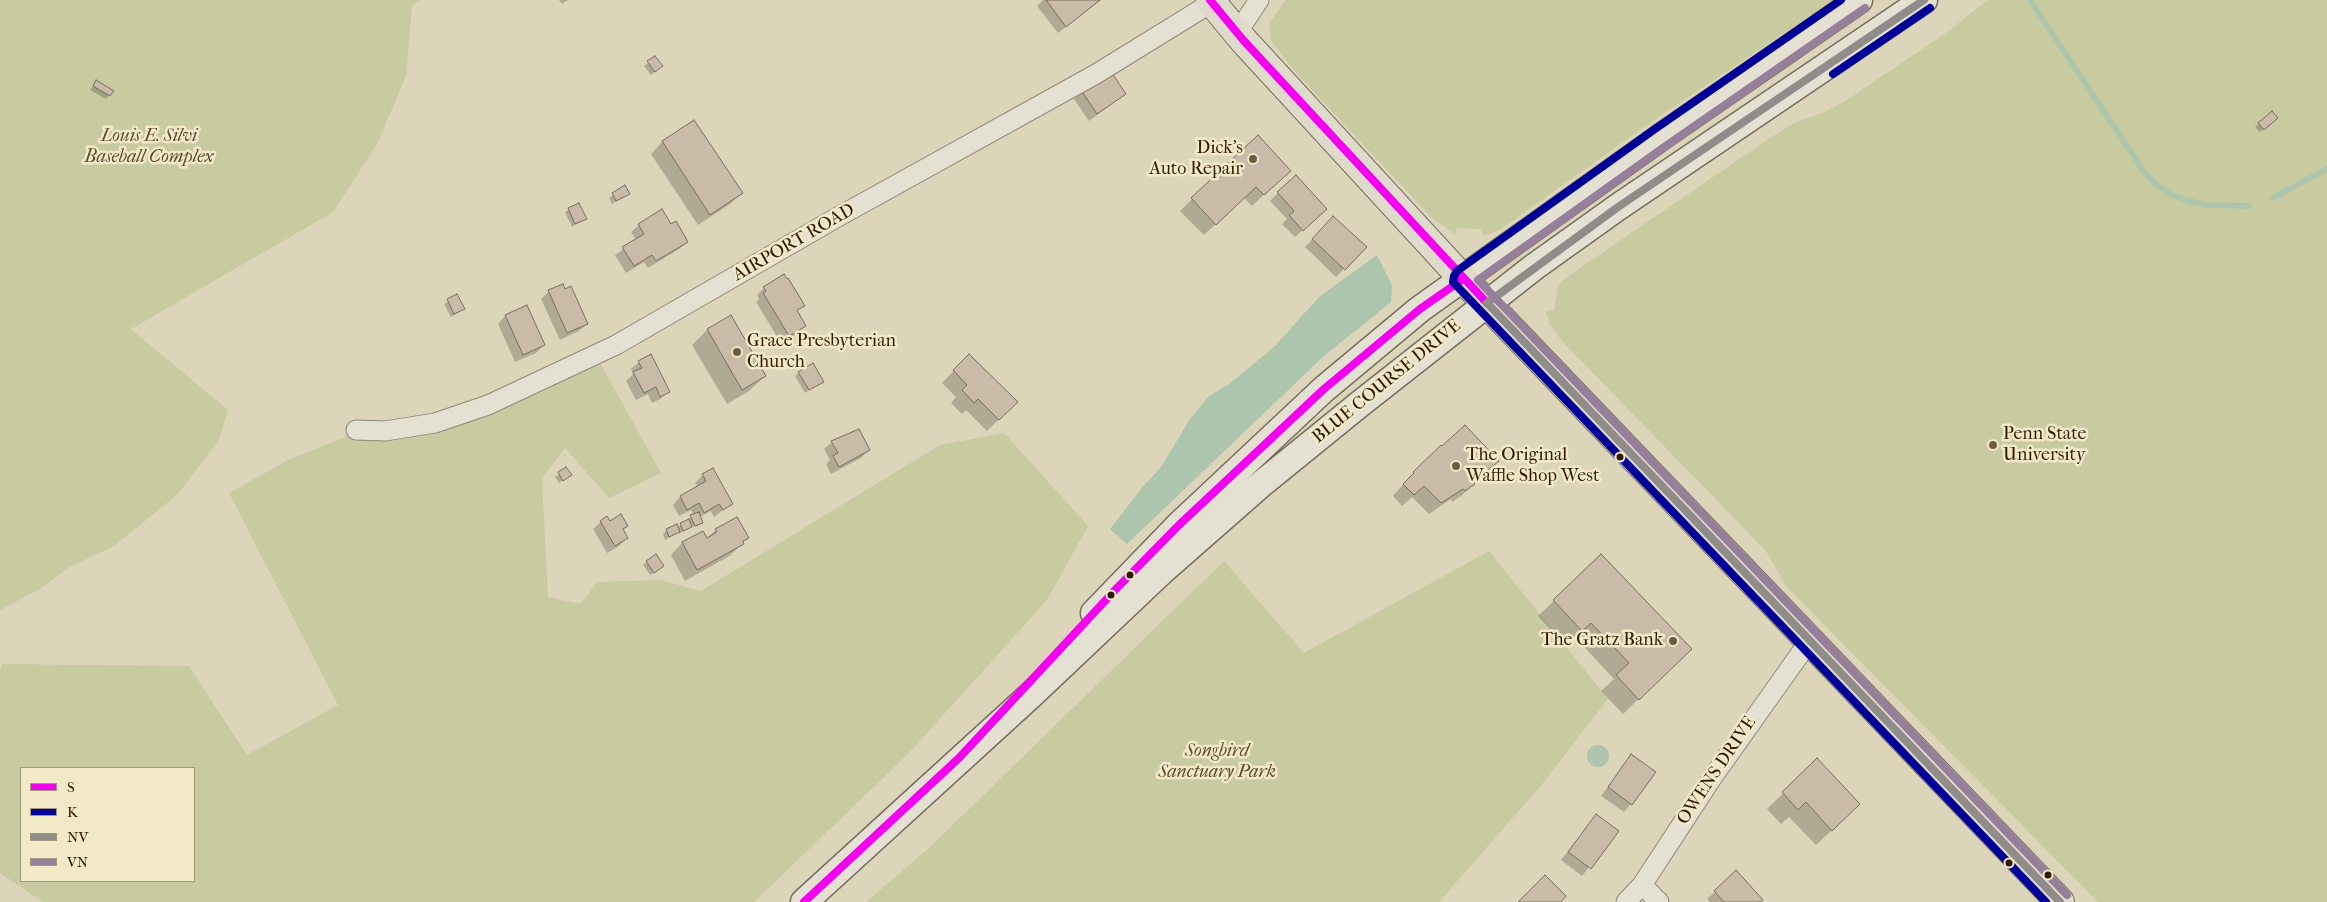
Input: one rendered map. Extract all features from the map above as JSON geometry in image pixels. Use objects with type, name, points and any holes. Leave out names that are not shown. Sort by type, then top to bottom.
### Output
[{"type":"main road","name":"BLUE COURSE DRIVE","points":[[959,758],[1122,583],[1179,525],[1324,389],[1420,309],[1661,137],[1859,0]]},
{"type":"main road","name":"BLUE COURSE DRIVE","points":[[804,902],[959,758],[1031,695],[1162,571],[1260,485],[1487,304],[1618,208],[1924,0]]},
{"type":"main road","points":[[1213,1],[1237,33],[1487,304],[2060,902]]},
{"type":"street","points":[[1237,33],[1259,0]]},
{"type":"street","name":"AIRPORT ROAD","points":[[356,430],[385,430],[435,423],[488,405],[616,345],[836,218],[1096,74],[1213,1]]},
{"type":"street","name":"OWENS DRIVE","points":[[1626,902],[1642,885],[1712,778],[1810,640]]},
{"type":"street","points":[[1642,885],[1659,902]]},
{"type":"green space","name":"Louis E. Silvi Baseball Complex","points":[[0,0],[420,0],[412,6],[406,76],[377,144],[333,212],[131,329],[228,410],[219,440],[177,495],[114,546],[66,569],[40,589],[0,610]]},
{"type":"green space","points":[[1286,0],[1834,0],[1657,118],[1501,229],[1484,236],[1482,229],[1457,228],[1455,234],[1432,218],[1297,74],[1271,41],[1269,23]]},
{"type":"green space","name":"Penn State University","points":[[1988,0],[2327,0],[2327,902],[2098,902],[1786,586],[1766,551],[1561,340],[1549,323],[1546,312],[1554,310],[1558,286],[1564,279],[1767,140],[1794,123],[1825,112],[1850,98],[1947,32]]},
{"type":"green space","points":[[595,354],[661,473],[609,498],[565,448],[542,478],[548,597],[581,604],[597,582],[661,580],[701,591],[940,445],[1004,433],[1088,526],[1047,600],[907,755],[754,902],[43,902],[0,873],[0,670],[2,664],[189,666],[247,755],[338,705],[229,493],[290,459],[358,432],[409,428]]},
{"type":"green space","name":"Songbird Sanctuary Park","points":[[1489,551],[1608,699],[1543,783],[1439,902],[866,902],[928,849],[1224,561],[1304,653]]},
{"type":"shaded area","points":[[1377,255],[1392,285],[1391,302],[1324,356],[1127,544],[1110,529],[1161,467],[1190,419],[1209,396],[1229,384],[1274,347],[1319,297]]},
{"type":"shaded area","points":[[1598,745],[1606,748],[1609,756],[1606,764],[1598,767],[1590,764],[1587,756],[1590,748]]},
{"type":"building","points":[[1046,0],[1100,0],[1066,27]]},
{"type":"building","points":[[655,56],[663,66],[655,72],[647,61]]},
{"type":"building","points":[[1110,70],[1126,94],[1097,114],[1081,90]]},
{"type":"building","points":[[96,80],[114,91],[110,96],[93,86]]},
{"type":"building","points":[[2272,111],[2278,118],[2264,130],[2258,123]]},
{"type":"building","points":[[694,120],[743,193],[710,215],[662,141]]},
{"type":"building","points":[[1258,135],[1291,171],[1264,195],[1256,187],[1216,225],[1191,198]]},
{"type":"building","points":[[1296,175],[1327,209],[1303,231],[1289,215],[1294,211],[1277,192]]},
{"type":"building","points":[[625,185],[630,194],[616,201],[612,193]]},
{"type":"building","points":[[579,203],[587,219],[575,224],[568,208]]},
{"type":"building","points":[[662,209],[671,224],[676,221],[688,242],[656,261],[652,255],[634,266],[622,247],[644,234],[638,224]]},
{"type":"building","points":[[1333,216],[1367,247],[1345,270],[1312,239]]},
{"type":"building","points":[[784,274],[805,306],[797,310],[806,326],[789,336],[763,293],[766,291],[763,287]]},
{"type":"building","points":[[563,284],[565,289],[571,286],[588,324],[567,333],[548,290]]},
{"type":"building","points":[[457,294],[465,309],[454,314],[447,299]]},
{"type":"building","points":[[527,305],[545,345],[523,355],[505,315]]},
{"type":"building","name":"Grace Presbyterian Church","points":[[731,315],[766,376],[742,390],[707,329]]},
{"type":"building","points":[[651,354],[670,392],[660,397],[656,387],[644,393],[633,372],[642,368],[638,361]]},
{"type":"building","points":[[969,354],[1018,402],[999,420],[978,399],[974,403],[962,390],[967,385],[953,370]]},
{"type":"building","points":[[813,363],[824,382],[809,390],[798,372]]},
{"type":"building","name":"The Original Waffle Shop West","points":[[1465,425],[1499,461],[1473,482],[1475,484],[1441,503],[1424,486],[1414,495],[1403,484],[1441,445]]},
{"type":"building","points":[[859,429],[870,450],[839,467],[833,456],[838,453],[831,441]]},
{"type":"building","points":[[566,467],[572,475],[563,481],[558,472]]},
{"type":"building","points":[[713,468],[733,504],[723,510],[719,504],[704,513],[699,503],[687,510],[680,496],[706,481],[702,474]]},
{"type":"building","points":[[699,512],[703,523],[695,526],[690,515]]},
{"type":"building","points":[[621,514],[628,526],[623,529],[628,538],[615,546],[600,521],[607,516],[610,521]]},
{"type":"building","points":[[737,517],[749,538],[743,541],[744,544],[697,570],[682,542],[703,531],[707,538],[717,532],[715,529]]},
{"type":"building","points":[[689,519],[692,527],[683,531],[680,523]]},
{"type":"building","points":[[677,524],[680,532],[669,537],[666,529]]},
{"type":"building","points":[[656,554],[664,566],[654,573],[646,561]]},
{"type":"building","points":[[1601,554],[1692,649],[1639,700],[1616,675],[1629,663],[1591,623],[1582,631],[1553,600]]},
{"type":"building","points":[[1631,754],[1656,772],[1632,805],[1608,787]]},
{"type":"building","points":[[1817,758],[1860,804],[1832,831],[1806,802],[1798,810],[1782,792]]},
{"type":"building","points":[[1596,814],[1619,831],[1591,869],[1568,852]]},
{"type":"building","points":[[1736,870],[1763,900],[1760,902],[1724,902],[1714,891]]},
{"type":"building","points":[[1545,875],[1566,896],[1561,902],[1518,902]]},
{"type":"waterway","points":[[2030,0],[2145,173],[2155,183],[2171,195],[2206,205],[2249,206]]},
{"type":"waterway","points":[[2273,198],[2327,169]]},
{"type":"transit line","name":"S","points":[[1210,0],[1244,41],[1487,303]]},
{"type":"transit line","name":"K","points":[[1841,0],[1655,129],[1457,271],[1453,282],[2046,902]]},
{"type":"transit line","name":"NV","points":[[1924,0],[1618,207],[1487,303],[2060,902]]},
{"type":"transit line","name":"VN","points":[[1865,8],[1667,145],[1478,280],[2067,895]]},
{"type":"transit line","name":"K","points":[[1833,74],[1930,8]]},
{"type":"transit line","name":"S","points":[[804,902],[959,758],[1116,589],[1179,525],[1324,389],[1420,309],[1463,279]]},
{"type":"place","name":"Dick's Auto Repair","points":[[1253,159]]},
{"type":"place","name":"Grace Presbyterian Church","points":[[737,352]]},
{"type":"place","name":"Penn State University","points":[[1993,445]]},
{"type":"place","name":"The Original Waffle Shop West","points":[[1456,466]]},
{"type":"place","name":"The Gratz Bank","points":[[1673,641]]}]
